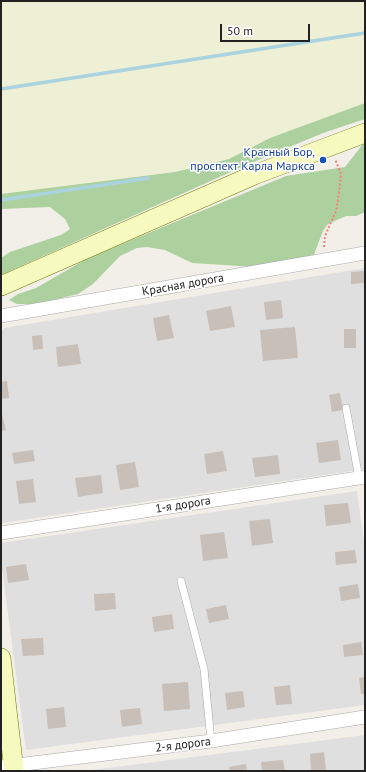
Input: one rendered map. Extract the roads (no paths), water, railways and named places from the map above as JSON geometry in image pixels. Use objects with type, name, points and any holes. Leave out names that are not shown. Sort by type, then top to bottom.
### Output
[{"type":"main road","points":[[1,286],[254,175],[365,133]]},
{"type":"main road","points":[[1,658],[10,768]]},
{"type":"street","name":"Красная дорога","points":[[1,316],[365,253]]},
{"type":"street","name":"1-я дорога","points":[[1,533],[362,478]]},
{"type":"street","name":"2-я дорога","points":[[10,768],[211,741],[365,717]]},
{"type":"lane","points":[[346,408],[362,478]]},
{"type":"lane","points":[[181,581],[204,669],[211,741]]},
{"type":"waterway","points":[[1,89],[365,33]]},
{"type":"waterway","points":[[1,200],[149,178]]},
{"type":"place","name":"Красный Бор, проспект Карла Маркса","points":[[323,160]]}]
